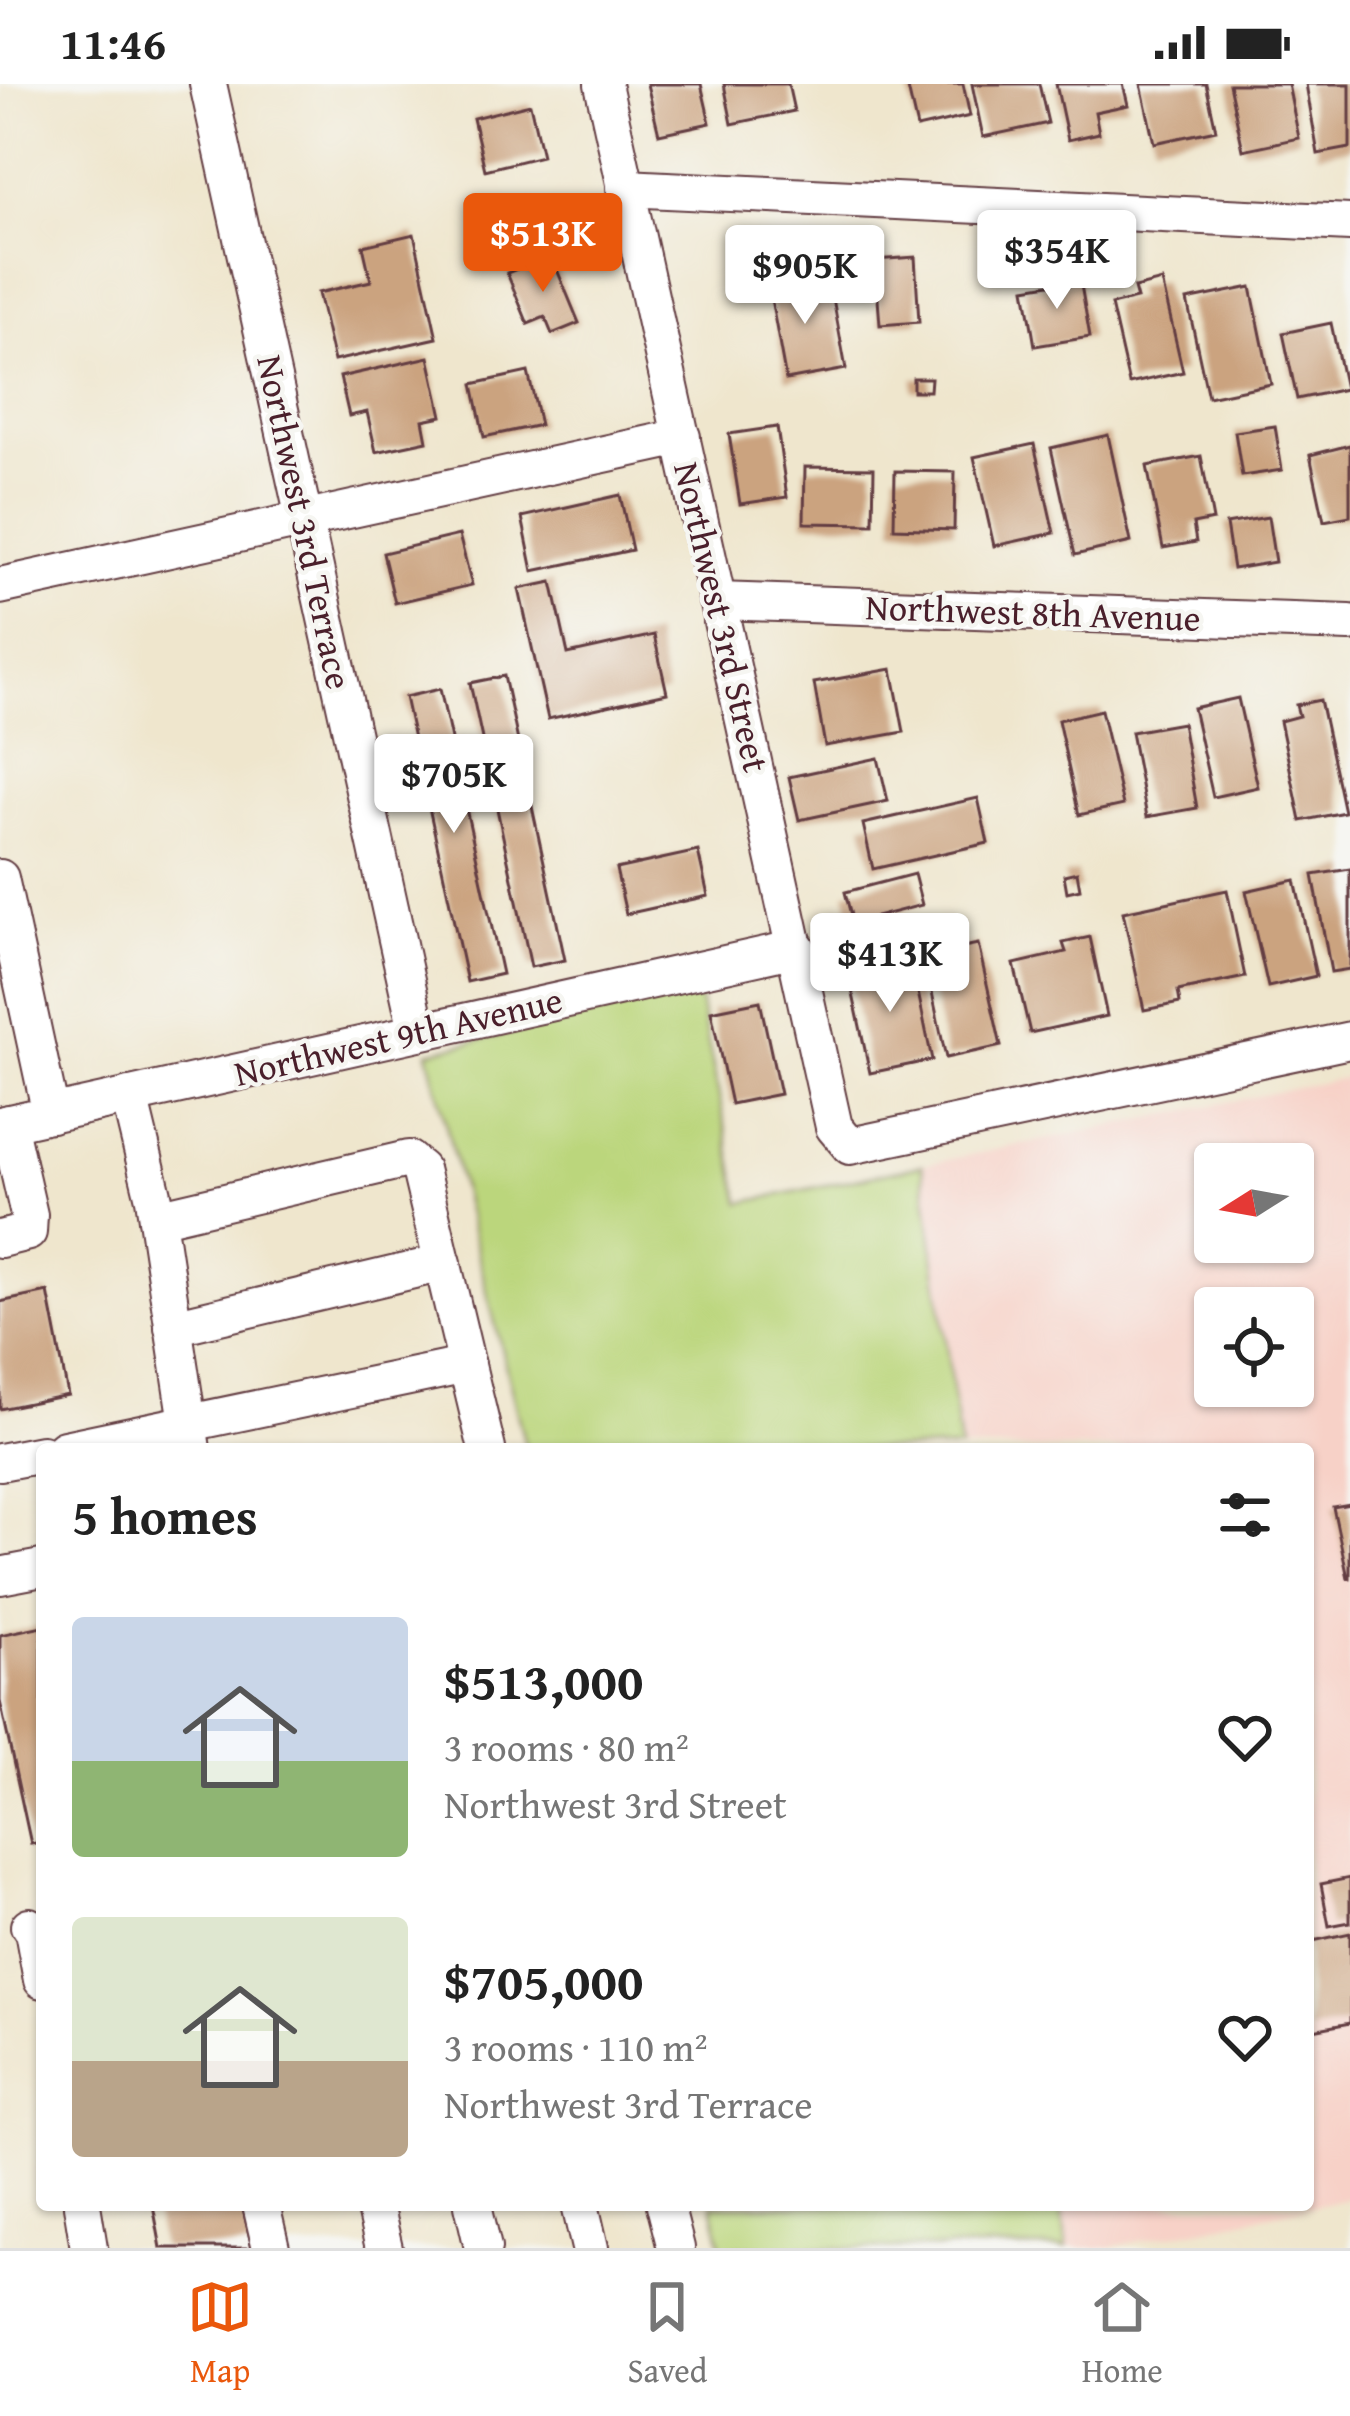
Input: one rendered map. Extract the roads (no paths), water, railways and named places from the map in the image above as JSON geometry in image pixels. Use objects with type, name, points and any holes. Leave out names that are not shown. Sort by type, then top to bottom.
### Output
[{"type":"street","name":"Northwest 3rd Terrace","points":[[208,84],[417,1030]]},
{"type":"street","name":"Northwest 3rd Street","points":[[603,84],[834,1126],[850,1146],[1350,1040]]},
{"type":"street","points":[[625,188],[1350,223]]},
{"type":"street","points":[[0,586],[682,437]]},
{"type":"street","name":"Northwest 8th Avenue","points":[[717,601],[1350,623]]},
{"type":"street","points":[[0,878],[51,1114]]},
{"type":"street","name":"Northwest 9th Avenue","points":[[4,1124],[797,948]]},
{"type":"street","points":[[129,1096],[157,1218],[190,1436]]},
{"type":"street","points":[[0,1239],[28,1232],[29,1215],[4,1124]]},
{"type":"street","points":[[157,1218],[408,1159],[420,1169],[486,1443]]},
{"type":"street","points":[[173,1327],[443,1263]]},
{"type":"street","points":[[122,1443],[190,1436],[467,1365]]},
{"type":"street","points":[[0,1462],[36,1455]]},
{"type":"street","points":[[0,1576],[36,1569]]},
{"type":"street","points":[[83,2211],[89,2248]]},
{"type":"street","points":[[263,2211],[271,2248]]},
{"type":"street","points":[[375,2211],[384,2248]]},
{"type":"street","points":[[474,2211],[483,2248]]},
{"type":"street","points":[[581,2211],[590,2248]]},
{"type":"street","points":[[667,2211],[676,2248]]}]
